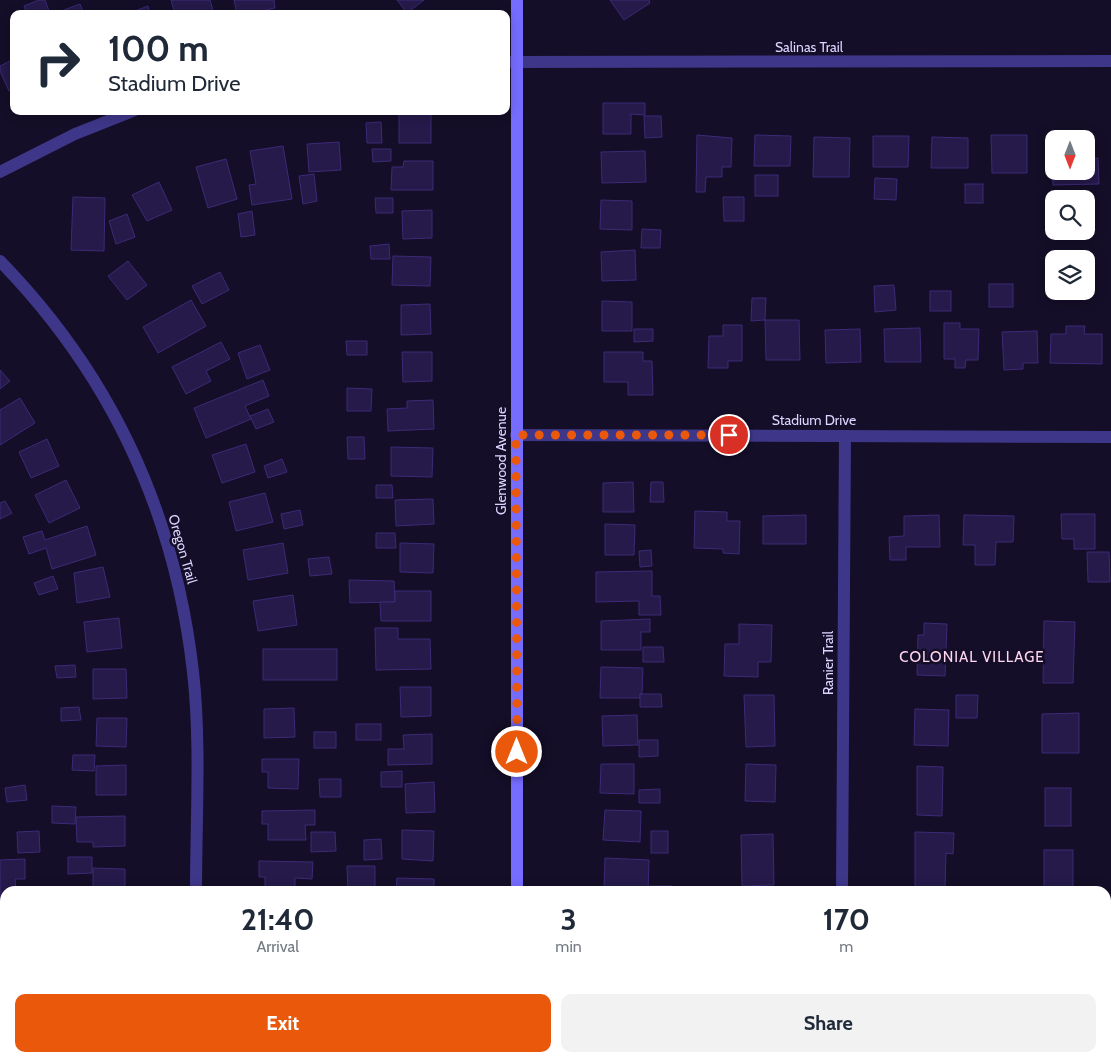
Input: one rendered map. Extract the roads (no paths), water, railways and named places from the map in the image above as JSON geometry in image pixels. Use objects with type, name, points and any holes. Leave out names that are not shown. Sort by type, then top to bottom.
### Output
[{"type":"street","name":"Glenwood Avenue","points":[[517,0],[512,62],[516,435],[517,886]]},
{"type":"street","name":"Salinas Trail","points":[[512,62],[1111,62]]},
{"type":"street","points":[[0,172],[75,134],[123,115]]},
{"type":"street","name":"Oregon Trail","points":[[0,261],[45,310],[84,362],[115,413],[142,471],[166,539],[184,609],[193,673],[196,736],[196,886]]},
{"type":"street","name":"Stadium Drive","points":[[516,435],[1111,437]]},
{"type":"street","name":"Ranier Trail","points":[[842,886],[845,436]]},
{"type":"district","name":"COLONIAL VILLAGE","points":[[972,657]]}]
